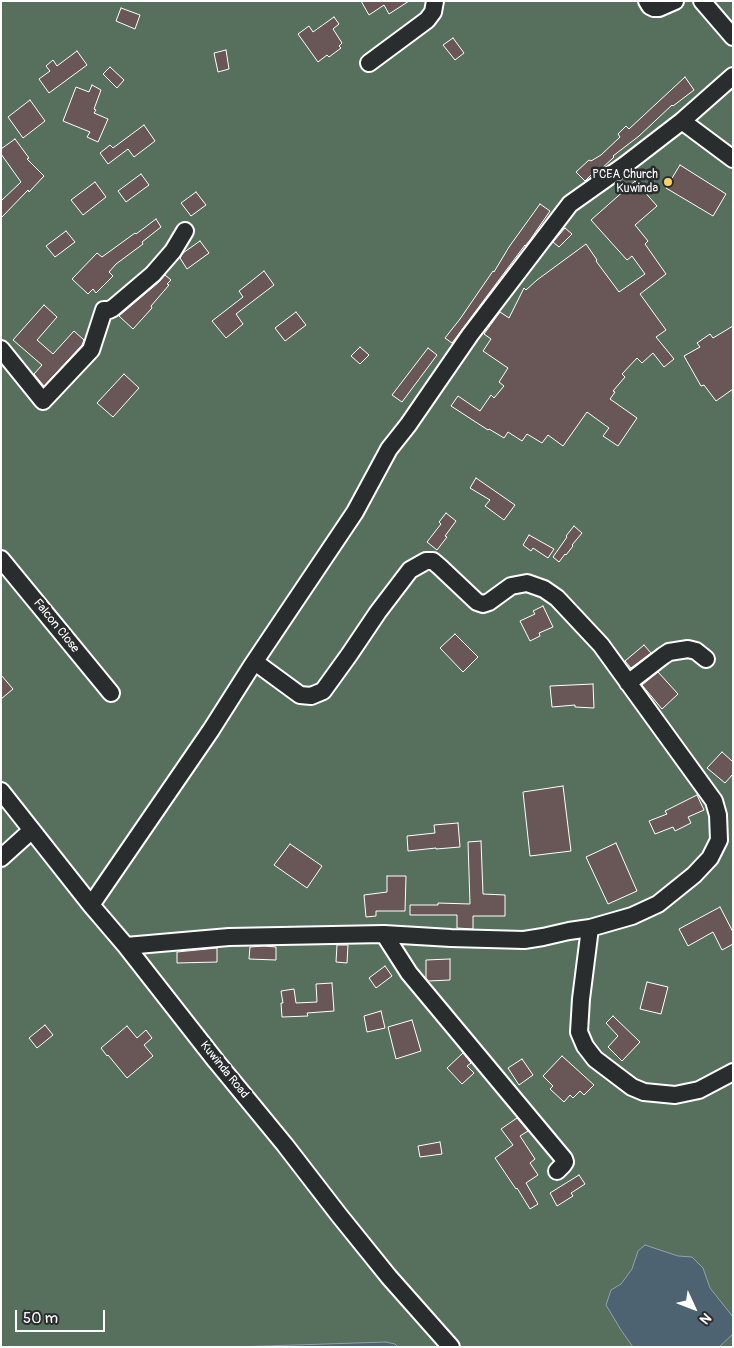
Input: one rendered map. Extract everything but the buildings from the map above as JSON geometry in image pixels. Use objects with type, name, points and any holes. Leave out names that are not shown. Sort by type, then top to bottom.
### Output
[{"type":"street","points":[[370,64],[427,20],[433,12],[435,1]]},
{"type":"street","points":[[646,1],[650,6],[659,8],[674,1]]},
{"type":"street","points":[[702,1],[733,37]]},
{"type":"street","points":[[91,905],[211,730],[355,512],[389,450],[470,335],[570,204],[682,121],[733,76]]},
{"type":"street","points":[[682,121],[733,158]]},
{"type":"street","points":[[1,349],[43,401],[91,350],[104,310],[113,308],[153,274],[174,251],[185,231]]},
{"type":"street","name":"Falcon Close","points":[[1,559],[111,693]]},
{"type":"street","points":[[126,946],[229,937],[384,934],[524,940],[543,937],[590,928],[632,916],[658,904],[694,875],[710,858],[718,840],[718,814],[714,801],[600,645],[557,598],[544,589],[527,583],[511,586],[484,604],[477,602],[440,567],[433,562],[426,561],[410,570],[323,691],[311,696],[300,695],[255,662]]},
{"type":"street","points":[[628,683],[669,652],[688,649],[696,651],[706,659]]},
{"type":"street","name":"Kuwinda Road","points":[[1,791],[216,1061],[286,1145],[338,1215],[389,1277],[451,1347]]},
{"type":"street","points":[[1,858],[32,830]]},
{"type":"street","points":[[590,928],[579,1032],[585,1046],[595,1058],[627,1083],[644,1092],[675,1095],[699,1090],[733,1072]]},
{"type":"street","points":[[384,934],[409,973],[564,1159],[565,1162],[557,1171]]},
{"type":"green space","points":[[1,1],[733,1],[733,1347],[1,1347]]},
{"type":"water","points":[[645,1245],[678,1256],[692,1257],[703,1268],[710,1288],[733,1317],[733,1334],[719,1347],[633,1347],[606,1305],[611,1290],[621,1284],[632,1269],[638,1251]]},
{"type":"water","points":[[386,1342],[395,1344],[398,1347],[235,1347]]},
{"type":"place","name":"PCEA Church Kuwinda","points":[[668,182]]}]
